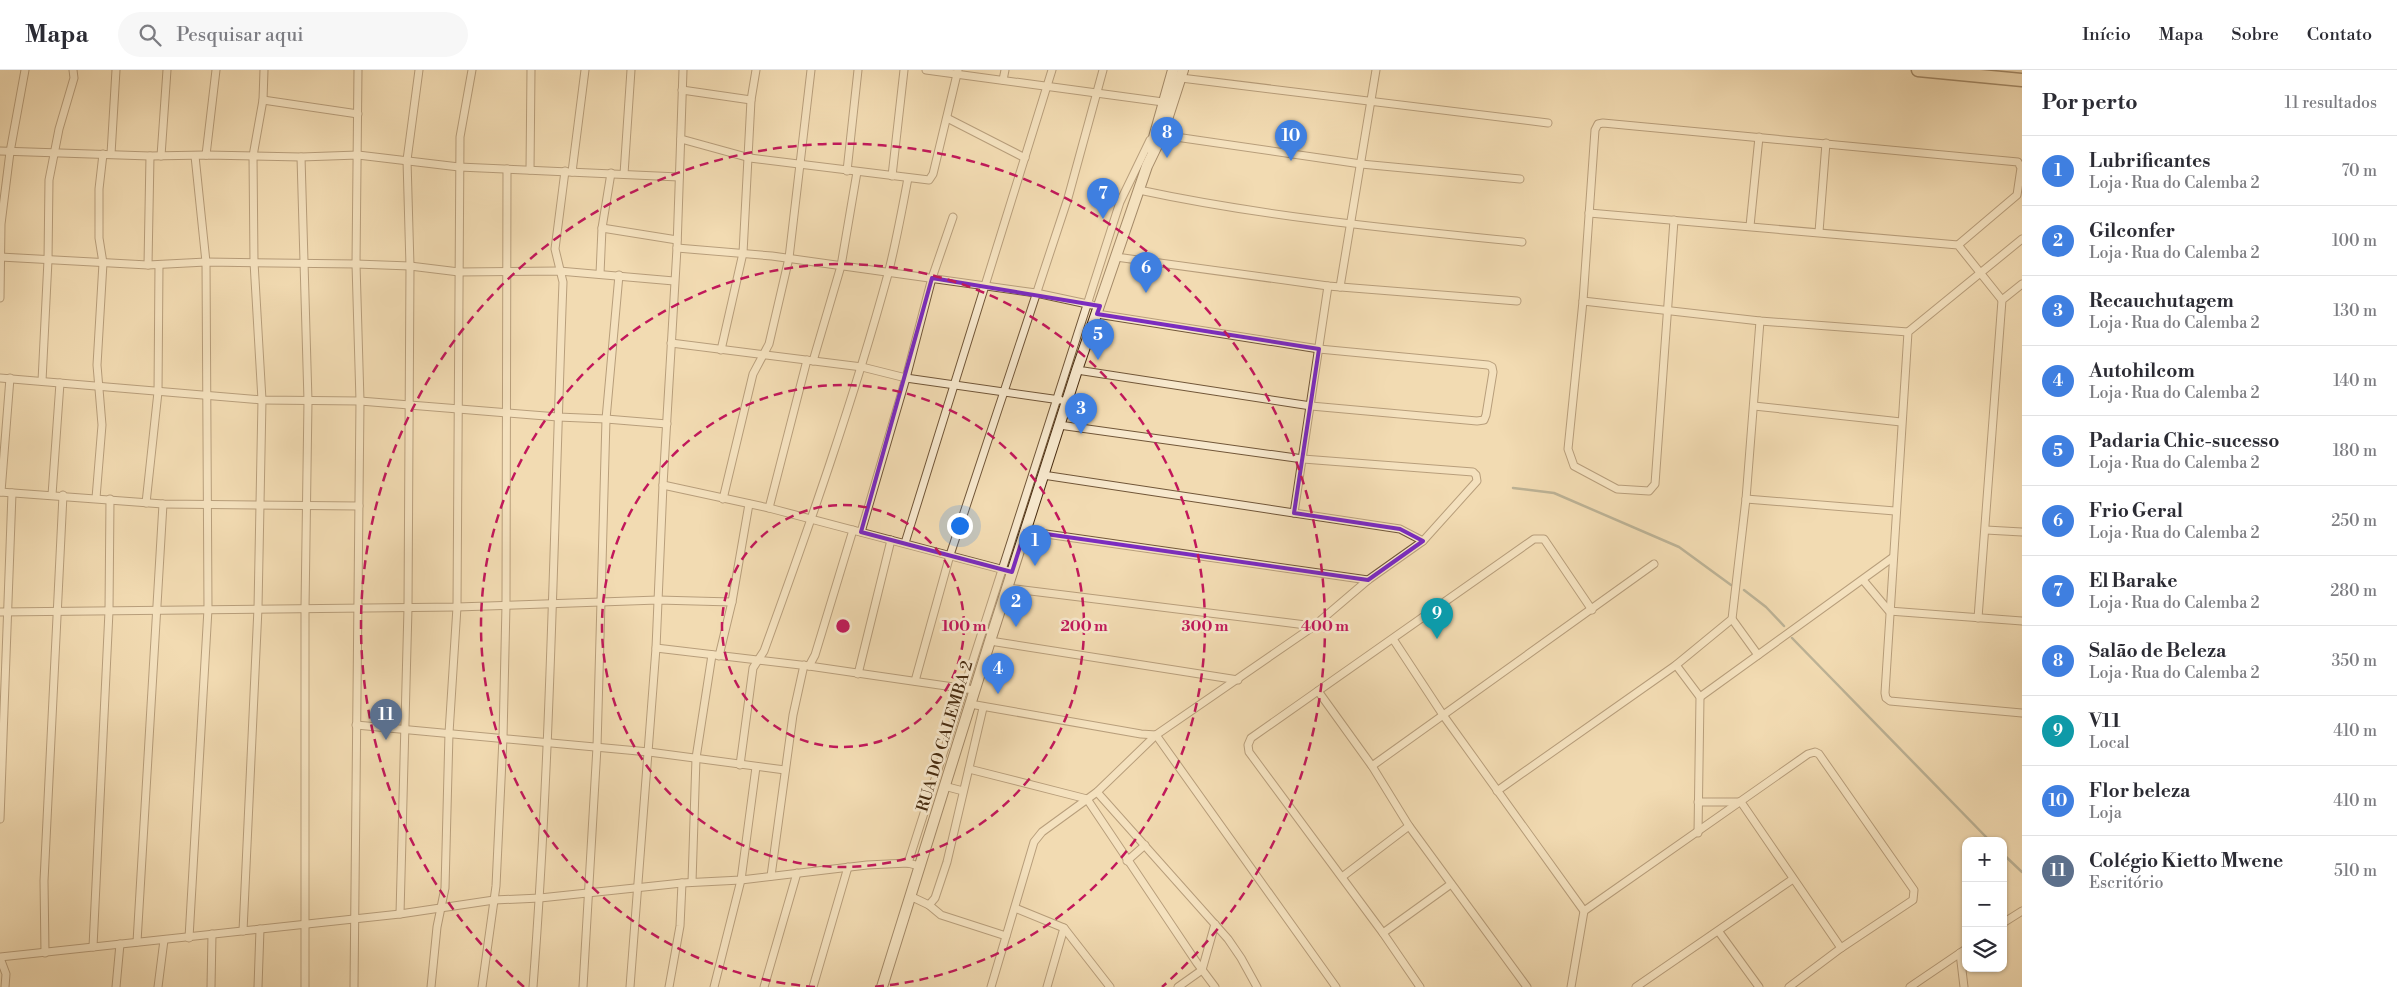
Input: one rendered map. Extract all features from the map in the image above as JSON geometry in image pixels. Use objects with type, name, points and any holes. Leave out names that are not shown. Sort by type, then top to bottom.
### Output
[{"type":"highway","points":[[1918,70],[2022,80]]},
{"type":"main road","points":[[1158,134],[1163,102],[1173,70]]},
{"type":"main road","points":[[1158,134],[1182,74]]},
{"type":"main road","name":"RUA DO CALEMBA 2","points":[[882,987],[974,690],[1060,425],[1062,400],[1077,370],[1099,310],[1158,134]]},
{"type":"street","points":[[0,298],[1,224],[10,152],[25,70]]},
{"type":"street","points":[[42,382],[50,180],[54,153],[74,78],[73,70]]},
{"type":"street","points":[[111,154],[116,70]]},
{"type":"street","points":[[161,156],[167,70]]},
{"type":"street","points":[[206,155],[216,70]]},
{"type":"street","points":[[243,931],[258,608],[262,400],[254,262],[253,156],[263,100],[264,70]]},
{"type":"street","points":[[354,987],[360,400],[356,264],[358,70]]},
{"type":"street","points":[[400,914],[408,608],[410,266],[407,160],[419,70]]},
{"type":"street","points":[[431,987],[437,927],[445,888],[449,733],[457,607],[459,167],[460,137],[472,70]]},
{"type":"street","points":[[530,70],[530,170]]},
{"type":"street","points":[[533,987],[540,898],[554,604],[563,282],[555,250],[585,70]]},
{"type":"street","points":[[624,174],[631,70]]},
{"type":"street","points":[[630,987],[656,648],[662,485],[677,244],[683,70]]},
{"type":"street","points":[[721,350],[743,253],[750,158],[751,100],[756,70]]},
{"type":"street","points":[[723,499],[753,374],[769,344],[789,258],[811,70]]},
{"type":"street","points":[[847,171],[858,70]]},
{"type":"street","points":[[892,176],[904,70]]},
{"type":"street","points":[[926,70],[958,72],[1163,102]]},
{"type":"street","points":[[1003,80],[1005,70]]},
{"type":"street","points":[[905,543],[1049,86],[1052,70]]},
{"type":"street","points":[[915,681],[950,555],[1068,198],[1103,70]]},
{"type":"street","points":[[1340,287],[1362,164],[1376,70]]},
{"type":"street","points":[[681,139],[750,158],[930,180],[958,72]]},
{"type":"street","points":[[1182,74],[1371,102],[1548,123]]},
{"type":"street","points":[[682,90],[751,100]]},
{"type":"street","points":[[263,100],[358,114]]},
{"type":"street","points":[[947,118],[1026,158]]},
{"type":"street","points":[[1674,220],[1655,484],[1649,491],[1617,489],[1574,466],[1569,458],[1583,301],[1595,130],[1598,124],[1826,143],[2018,162],[2021,168],[2020,190],[2017,195],[1958,245]]},
{"type":"street","points":[[908,863],[1001,569],[1062,400],[1120,202],[1158,134],[1362,164],[1520,179]]},
{"type":"street","points":[[1750,226],[1759,137]]},
{"type":"street","points":[[1819,232],[1826,143]]},
{"type":"street","points":[[0,151],[150,156],[206,155],[301,158],[358,156],[459,167],[679,177]]},
{"type":"street","points":[[96,498],[102,425],[97,365],[103,263],[99,238],[99,190],[102,154]]},
{"type":"street","points":[[148,264],[150,156]]},
{"type":"street","points":[[189,938],[208,609],[206,262],[195,156]]},
{"type":"street","points":[[301,158],[308,401],[305,608],[305,987]]},
{"type":"street","points":[[482,987],[494,900],[503,738],[506,605],[507,169]]},
{"type":"street","points":[[769,508],[810,361],[841,266],[857,172]]},
{"type":"street","points":[[600,274],[602,228],[611,173]]},
{"type":"street","points":[[740,765],[753,668],[760,659],[812,520],[862,367],[888,272],[908,178]]},
{"type":"street","points":[[1138,190],[1200,203],[1351,224],[1522,242]]},
{"type":"street","points":[[1589,213],[1958,245],[2002,300],[1978,618]]},
{"type":"street","points":[[861,532],[906,378],[932,278],[953,217]]},
{"type":"street","points":[[602,228],[677,244],[1036,292],[1089,304],[1099,310],[1319,349],[1488,366],[1492,367],[1493,372],[1486,415],[1484,420],[1477,421],[1311,406],[1077,370]]},
{"type":"street","points":[[1583,301],[1760,321],[1908,332],[2022,239]]},
{"type":"street","points":[[1116,257],[1328,286],[1517,301]]},
{"type":"street","points":[[0,258],[148,264],[206,262],[356,264],[410,266],[459,272],[559,270],[674,281]]},
{"type":"street","points":[[146,502],[158,392],[159,264]]},
{"type":"street","points":[[583,987],[597,747],[599,603],[606,419],[618,275]]},
{"type":"street","points":[[2002,300],[2022,284]]},
{"type":"street","points":[[1294,513],[1328,286]]},
{"type":"street","points":[[1497,791],[1676,664],[1732,619],[1746,499],[1760,321]]},
{"type":"street","points":[[1908,332],[1892,558],[1886,698],[1890,701],[2022,713]]},
{"type":"street","points":[[671,343],[862,367],[906,378],[1062,400]]},
{"type":"street","points":[[0,378],[262,400],[360,400],[409,406],[667,424]]},
{"type":"street","points":[[10,378],[1,492],[164,504],[359,506]]},
{"type":"street","points":[[52,495],[60,383]]},
{"type":"street","points":[[1754,406],[1901,422]]},
{"type":"street","points":[[991,987],[1034,842],[1042,832],[1097,792],[1156,735],[1314,626],[1368,580],[1423,541],[1477,481],[1476,475],[1473,472],[1303,459],[1060,425]]},
{"type":"street","points":[[1043,475],[1400,528],[1423,541]]},
{"type":"street","points":[[662,485],[769,508],[1012,572]]},
{"type":"street","points":[[0,819],[4,612],[12,493]]},
{"type":"street","points":[[45,953],[44,881],[59,610],[63,496]]},
{"type":"street","points":[[93,947],[109,611],[110,499]]},
{"type":"street","points":[[1746,499],[1896,511]]},
{"type":"street","points":[[137,942],[159,610],[164,504]]},
{"type":"street","points":[[692,882],[696,758],[715,656],[732,602],[749,504]]},
{"type":"street","points":[[771,876],[793,715],[807,665],[815,655],[853,530]]},
{"type":"street","points":[[1986,530],[2022,532]]},
{"type":"street","points":[[1025,531],[1368,580]]},
{"type":"street","points":[[1420,987],[1384,933],[1249,752],[1248,745],[1251,738],[1534,539],[1544,539],[1592,610]]},
{"type":"street","points":[[858,674],[891,540]]},
{"type":"street","points":[[1700,696],[1758,655],[1792,628],[1892,558]]},
{"type":"street","points":[[1372,766],[1654,564]]},
{"type":"street","points":[[1863,580],[1889,611],[2022,621]]},
{"type":"street","points":[[1007,588],[1314,626]]},
{"type":"street","points":[[4,612],[408,608],[658,600],[732,602]]},
{"type":"street","points":[[1732,619],[1758,655]]},
{"type":"street","points":[[1393,639],[1443,715],[1584,911],[1571,987]]},
{"type":"street","points":[[990,641],[1238,680]]},
{"type":"street","points":[[656,648],[807,665],[974,690]]},
{"type":"street","points":[[1676,664],[1700,696],[1698,833]]},
{"type":"street","points":[[1318,690],[1372,766],[1409,826],[1527,987]]},
{"type":"street","points":[[970,704],[983,708],[1156,735],[1336,987]]},
{"type":"street","points":[[930,906],[935,898],[947,862],[983,708]]},
{"type":"street","points":[[356,724],[649,752],[785,770]]},
{"type":"street","points":[[1584,911],[1698,833],[1808,754],[1815,752],[1819,754],[1914,890],[1912,900],[1841,948],[1789,987]]},
{"type":"street","points":[[714,987],[741,880],[756,767]]},
{"type":"street","points":[[969,769],[1086,799],[1215,987]]},
{"type":"street","points":[[944,786],[963,791]]},
{"type":"street","points":[[1097,792],[1215,924],[1241,958],[1257,987]]},
{"type":"street","points":[[1698,802],[1741,802]]},
{"type":"street","points":[[1741,802],[1841,948]]},
{"type":"street","points":[[1342,877],[1409,826]]},
{"type":"street","points":[[1127,860],[1145,845]]},
{"type":"street","points":[[5,987],[6,974],[0,957],[400,914],[494,900],[540,898],[639,887],[741,880],[908,863],[919,866]]},
{"type":"street","points":[[813,987],[848,868]]},
{"type":"street","points":[[764,987],[797,873]]},
{"type":"street","points":[[1636,987],[1794,879]]},
{"type":"street","points":[[669,987],[680,926],[682,883]]},
{"type":"street","points":[[1384,933],[1452,884]]},
{"type":"street","points":[[910,896],[930,906],[941,916],[1006,936]]},
{"type":"street","points":[[1015,908],[1064,928],[1110,987]]},
{"type":"street","points":[[2022,911],[2022,919]]},
{"type":"street","points":[[2007,921],[2022,911]]},
{"type":"street","points":[[1178,987],[1202,970],[1215,924]]},
{"type":"street","points":[[1047,987],[1064,928]]},
{"type":"street","points":[[258,987],[260,929]]},
{"type":"street","points":[[1719,932],[1758,987]]},
{"type":"street","points":[[211,987],[212,934]]},
{"type":"street","points":[[158,987],[164,940]]},
{"type":"street","points":[[116,987],[120,944]]},
{"type":"street","points":[[1910,987],[1962,952]]},
{"type":"street","points":[[1964,972],[1964,987]]},
{"type":"highlighted area","points":[[932,278],[1100,306],[1097,314],[1319,349],[1294,513],[1400,529],[1423,541],[1368,580],[1025,531],[1012,572],[861,532]]},
{"type":"waterway","points":[[1513,488],[1554,493],[1679,547],[1731,585]]},
{"type":"waterway","points":[[1744,590],[1766,607],[1784,626]]},
{"type":"waterway","points":[[1792,638],[1986,837]]},
{"type":"waterway","points":[[2007,858],[2022,872]]},
{"type":"place","name":"Salão de Beleza","points":[[1167,158]]},
{"type":"place","name":"Flor beleza","points":[[1291,161]]},
{"type":"place","name":"El Barake","points":[[1103,219]]},
{"type":"place","name":"Frio Geral","points":[[1146,293]]},
{"type":"place","name":"Padaria Chic-sucesso","points":[[1098,360]]},
{"type":"place","name":"Recauchutagem","points":[[1081,434]]},
{"type":"place","name":"Lubrificantes","points":[[1035,566]]},
{"type":"place","name":"Gilconfer","points":[[1016,627]]},
{"type":"place","name":"V11","points":[[1437,639]]},
{"type":"place","name":"Autohilcom","points":[[998,694]]},
{"type":"place","name":"Colégio Kietto Mwene","points":[[386,740]]}]
